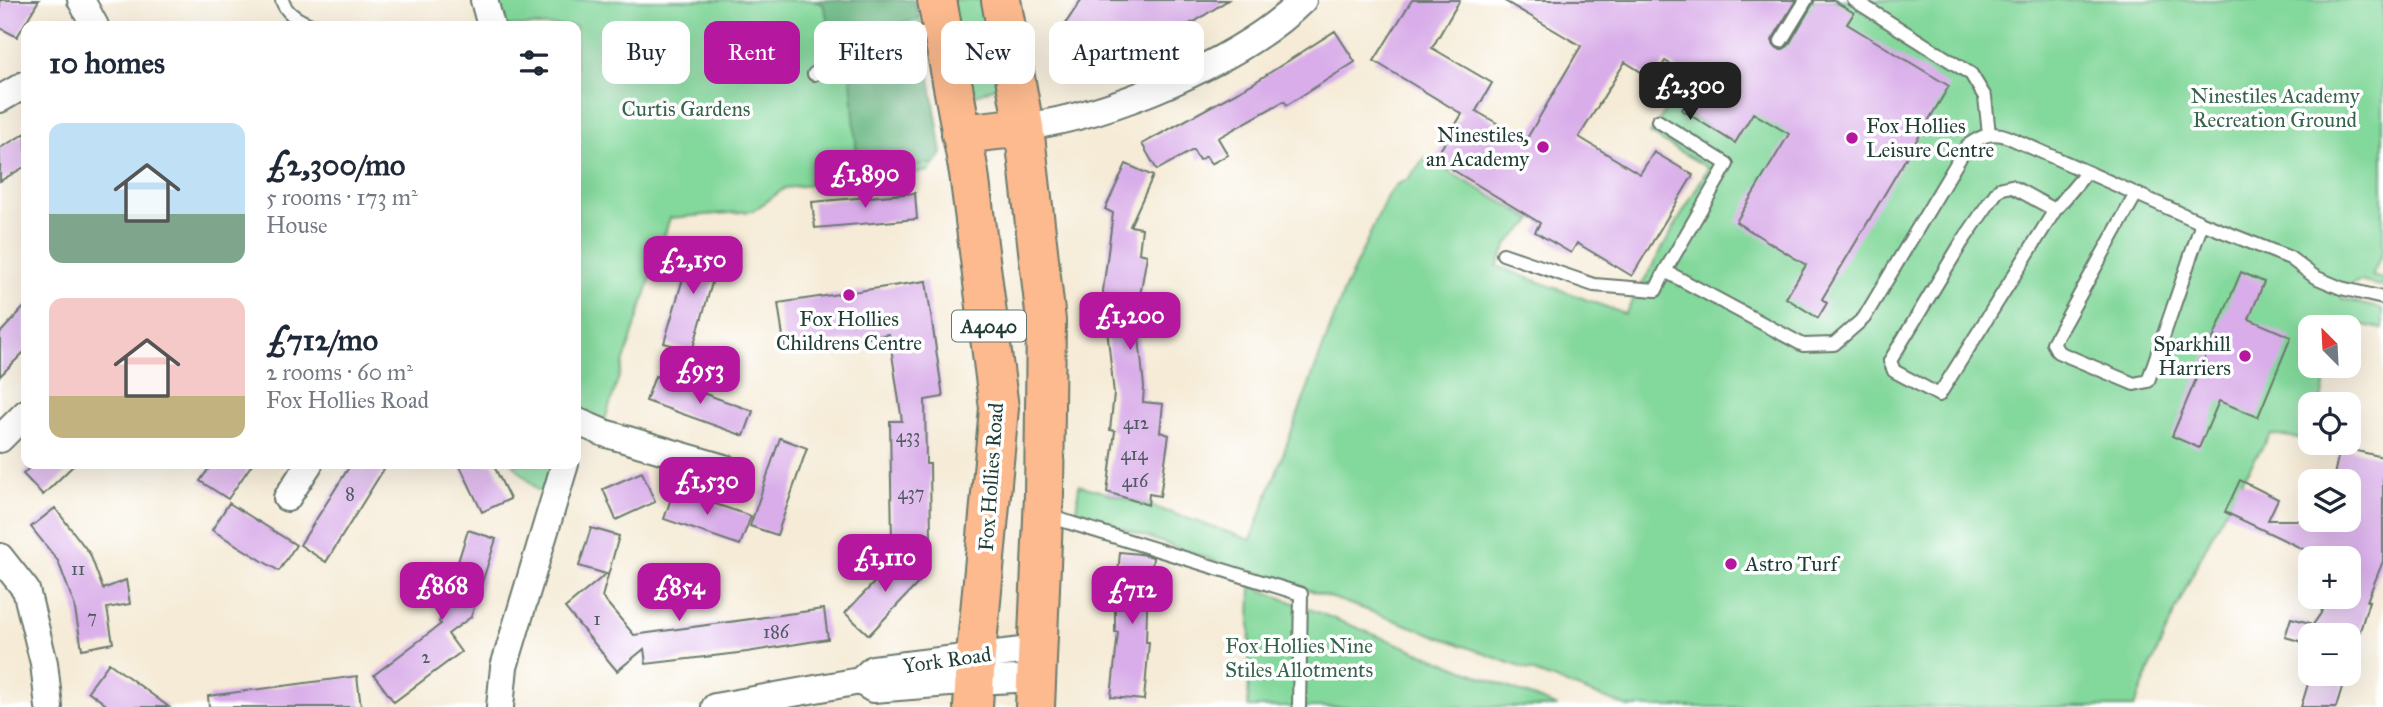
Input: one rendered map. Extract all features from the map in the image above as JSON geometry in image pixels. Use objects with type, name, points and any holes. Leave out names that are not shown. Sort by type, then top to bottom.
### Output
[{"type":"main road","name":"A4040","points":[[1000,0],[1024,127],[1046,321],[1037,678]]},
{"type":"main road","name":"Fox Hollies Road","points":[[940,15],[969,173],[999,408],[975,681]]},
{"type":"main road","points":[[961,134],[1024,127]]},
{"type":"street","points":[[81,0],[92,21]]},
{"type":"street","points":[[484,0],[490,21]]},
{"type":"street","points":[[1024,127],[1097,109],[1178,81],[1244,44],[1289,14],[1303,0]]},
{"type":"street","points":[[0,99],[21,87]]},
{"type":"street","points":[[0,439],[21,418]]},
{"type":"street","points":[[581,425],[727,469]]},
{"type":"street","points":[[287,498],[306,469]]},
{"type":"street","points":[[500,707],[504,667],[563,469]]},
{"type":"street","points":[[0,556],[26,590],[44,663],[50,707]]},
{"type":"street","name":"York Road","points":[[715,707],[860,681],[873,669],[975,681],[1037,678]]},
{"type":"lane","points":[[282,0],[284,6],[301,21]]},
{"type":"lane","points":[[1782,41],[1805,0]]},
{"type":"lane","points":[[1854,0],[1971,74],[1985,97],[1989,134]]},
{"type":"lane","points":[[1503,254],[1594,285],[1656,289],[1727,164],[1658,121]]},
{"type":"lane","points":[[1665,271],[1803,345],[1834,344],[1864,318],[1967,146],[1989,134],[2000,134],[2202,223],[2290,258],[2315,277],[2341,288],[2383,298]]},
{"type":"lane","points":[[2055,210],[2011,186],[1999,189],[1962,242],[1890,361],[1894,371],[1939,395],[2055,210],[2087,172]]},
{"type":"lane","points":[[2136,194],[2053,343],[2058,352],[2134,384],[2148,381],[2202,223]]},
{"type":"lane","points":[[1043,514],[1301,594],[1299,707]]},
{"type":"green space","name":"Curtis Gardens","points":[[491,0],[913,0],[920,21],[814,21],[814,84],[927,84],[927,61],[942,154],[929,171],[785,188],[753,211],[670,218],[605,420],[581,410],[581,21],[501,21]]},
{"type":"green space","points":[[812,0],[913,0],[920,18],[909,21],[828,21],[823,4]]},
{"type":"green space","points":[[951,0],[988,0],[992,21],[955,21]]},
{"type":"green space","name":"Ninestiles Academy Recreation Ground","points":[[1790,0],[2383,0],[2383,251],[2372,276],[2383,279],[2383,287],[2360,281],[2341,288],[2342,299],[2383,309],[2383,329],[2361,325],[2361,315],[2298,315],[2298,378],[2326,378],[2323,392],[2298,392],[2298,438],[2271,434],[2231,499],[2196,567],[2134,707],[1628,707],[1364,609],[1266,575],[1226,565],[1076,512],[1079,485],[1251,540],[1344,291],[1387,196],[1396,185],[1408,179],[1425,158],[1533,220],[1508,243],[1497,266],[1625,314],[1708,168],[1650,134],[1669,105],[1711,128]]},
{"type":"green space","points":[[927,58],[942,154],[935,163],[858,171],[851,84],[927,84]]},
{"type":"green space","points":[[969,84],[1003,84],[976,95]]},
{"type":"green space","points":[[518,469],[564,469],[556,498],[537,490]]},
{"type":"green space","name":"Fox Hollies Nine Stiles Allotments","points":[[1251,586],[1558,707],[1248,707]]},
{"type":"building","points":[[0,0],[39,0],[27,21],[21,21],[21,30],[17,37],[0,28]]},
{"type":"building","points":[[1081,0],[1228,0],[1196,21],[1067,21]]},
{"type":"building","points":[[1412,0],[1460,0],[1432,48],[1492,83],[1476,111],[1526,140],[1581,46],[1503,0],[1796,0],[1772,40],[1774,46],[1781,50],[1788,46],[1815,0],[1833,0],[1854,13],[1847,24],[1949,86],[1822,299],[1827,303],[1818,318],[1786,298],[1806,265],[1736,222],[1789,134],[1753,113],[1735,143],[1682,110],[1699,82],[1665,61],[1654,80],[1625,62],[1579,137],[1640,174],[1654,152],[1693,175],[1632,276],[1577,243],[1571,253],[1535,232],[1540,223],[1435,159],[1462,114],[1374,61]]},
{"type":"building","points":[[1335,31],[1355,62],[1287,105],[1284,101],[1218,138],[1228,155],[1211,164],[1206,156],[1199,160],[1193,150],[1157,170],[1142,144],[1252,84]]},
{"type":"building","points":[[21,136],[21,169],[0,181],[0,148]]},
{"type":"building","points":[[1126,164],[1153,176],[1130,226],[1142,228],[1139,253],[1147,255],[1133,337],[1139,337],[1143,402],[1163,404],[1160,432],[1169,435],[1160,496],[1149,494],[1148,505],[1107,492],[1115,431],[1110,430],[1114,394],[1103,291],[1113,213],[1105,209]]},
{"type":"building","points":[[915,193],[917,219],[815,228],[812,202]]},
{"type":"building","points":[[694,241],[722,249],[692,351],[664,343]]},
{"type":"building","name":"Sparkhill Harriers","points":[[2241,272],[2264,282],[2249,319],[2291,337],[2258,417],[2219,401],[2199,448],[2172,436]]},
{"type":"building","points":[[926,281],[943,397],[925,400],[926,464],[930,464],[931,540],[892,541],[890,421],[902,421],[889,334],[785,350],[778,303]]},
{"type":"building","points":[[21,310],[21,355],[0,376],[0,333]]},
{"type":"building","points":[[655,376],[753,411],[744,436],[646,401]]},
{"type":"building","points":[[780,438],[807,448],[777,535],[750,526]]},
{"type":"building","points":[[2361,452],[2383,457],[2383,561],[2367,601],[2361,628],[2361,623],[2314,623],[2322,609],[2361,609],[2361,546],[2298,547],[2225,512],[2240,480],[2278,499],[2268,520],[2298,520],[2298,532],[2361,532],[2361,469],[2335,469],[2338,455],[2361,455]]},
{"type":"building","points":[[28,469],[70,469],[43,495],[23,474]]},
{"type":"building","points":[[208,469],[249,469],[228,499],[200,481]]},
{"type":"building","points":[[348,469],[384,469],[326,562],[300,545]]},
{"type":"building","points":[[461,469],[495,469],[510,499],[482,512]]},
{"type":"building","points":[[642,472],[655,502],[616,520],[603,489]]},
{"type":"building","points":[[674,490],[751,516],[740,545],[664,519]]},
{"type":"building","points":[[229,503],[296,545],[279,571],[212,530]]},
{"type":"building","points":[[55,508],[90,554],[103,589],[126,580],[130,604],[107,608],[113,643],[82,649],[74,604],[58,561],[31,527]]},
{"type":"building","points":[[591,528],[619,536],[602,597],[634,635],[824,609],[828,639],[646,664],[644,649],[617,671],[565,608],[606,574],[579,566]]},
{"type":"building","points":[[468,530],[496,539],[471,617],[448,634],[461,652],[394,702],[374,675],[441,624],[439,622]]},
{"type":"building","points":[[892,546],[924,577],[869,635],[845,613],[892,564]]},
{"type":"building","points":[[1120,552],[1153,557],[1151,580],[1148,579],[1146,642],[1149,642],[1144,700],[1111,697],[1118,632],[1115,632],[1115,609]]},
{"type":"building","points":[[2291,618],[2310,623],[2298,623],[2298,641],[2285,637]]},
{"type":"building","points":[[109,663],[169,707],[109,707],[88,691]]},
{"type":"building","points":[[357,676],[361,707],[209,707],[208,696]]},
{"type":"building","points":[[2307,686],[2342,686],[2336,707],[2301,707]]},
{"type":"place","name":"Fox Hollies Leisure Centre","points":[[1852,138]]},
{"type":"place","name":"Ninestiles, an Academy","points":[[1543,147]]},
{"type":"place","name":"Fox Hollies Childrens Centre","points":[[849,295]]},
{"type":"place","name":"Sparkhill Harriers","points":[[2245,356]]},
{"type":"place","name":"Astro Turf","points":[[1731,564]]}]
